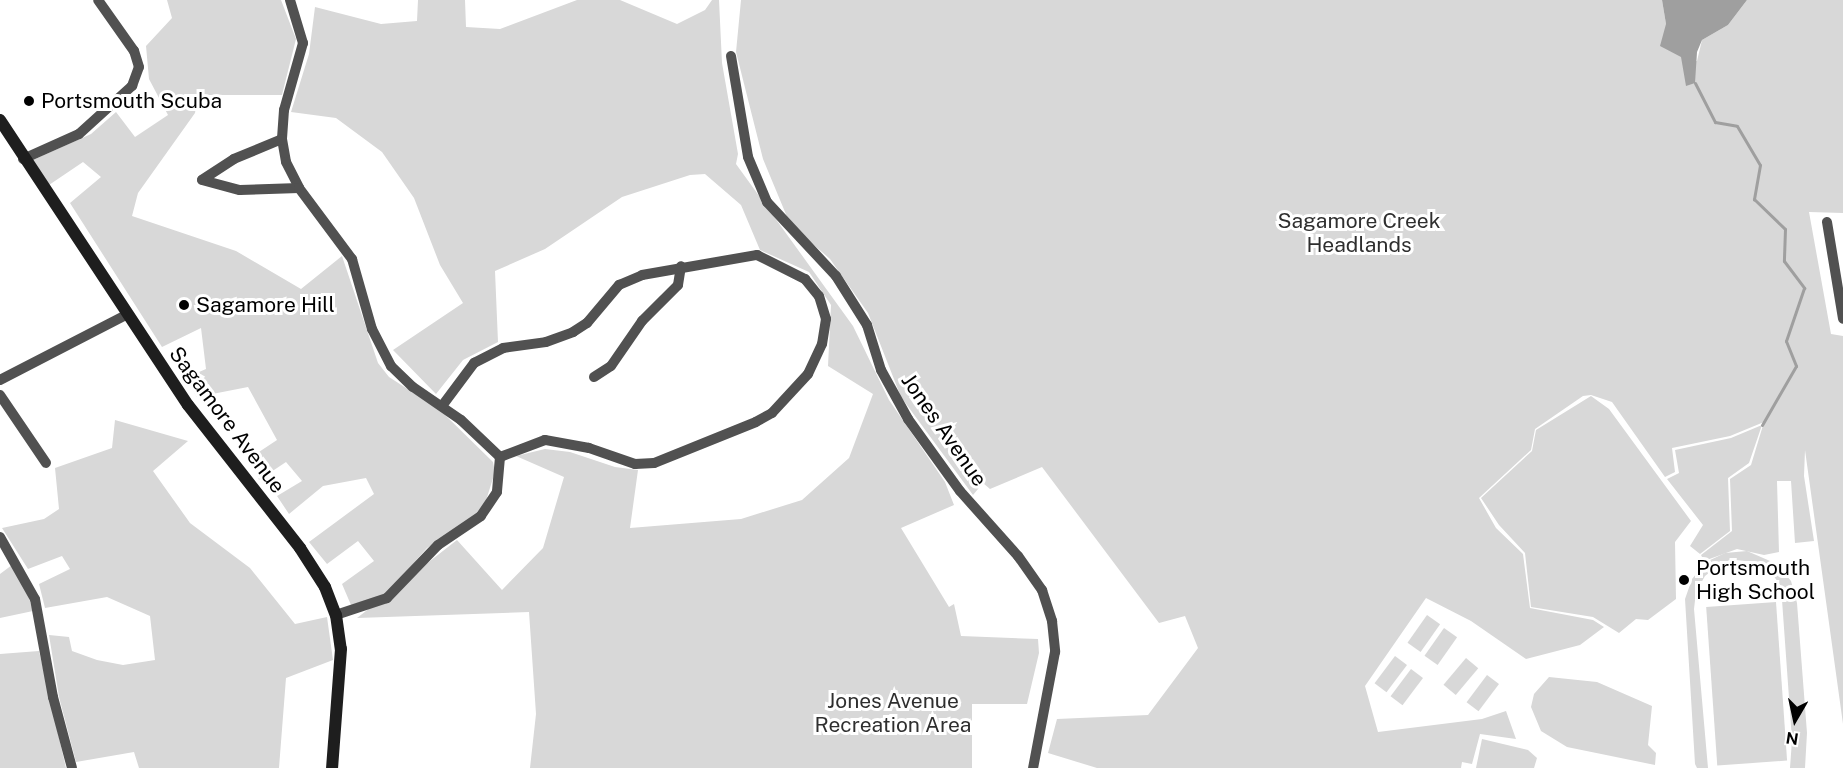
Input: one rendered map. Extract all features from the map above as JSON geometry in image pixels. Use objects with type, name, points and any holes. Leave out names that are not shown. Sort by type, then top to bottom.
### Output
[{"type":"main road","name":"Sagamore Avenue","points":[[0,120],[23,159],[188,405],[314,567],[336,615],[341,672],[332,768]]},
{"type":"street","points":[[23,159],[78,134],[132,86],[139,67],[134,51],[98,0]]},
{"type":"street","points":[[290,0],[303,43],[284,110],[282,139],[286,162],[299,188],[352,259],[372,329],[391,366],[413,387],[442,406],[501,457]]},
{"type":"street","name":"Jones Avenue","points":[[731,56],[748,157],[767,202],[836,276],[867,325],[881,370],[908,419],[960,491],[1033,575],[1048,606],[1055,652],[1034,746],[1033,768]]},
{"type":"street","points":[[282,139],[234,159],[202,180],[240,190],[299,188]]},
{"type":"street","points":[[1827,222],[1843,319]]},
{"type":"street","points":[[442,406],[474,363],[503,348],[558,339],[587,323],[619,285],[628,279],[681,266],[757,255],[805,279],[819,296],[826,319],[822,344],[808,374],[784,401],[756,422],[654,463],[635,464],[589,448],[545,440],[501,457]]},
{"type":"street","points":[[594,377],[620,357],[642,321],[678,285],[681,266]]},
{"type":"street","points":[[0,380],[126,315]]},
{"type":"street","points":[[0,394],[46,463]]},
{"type":"street","points":[[336,615],[387,598],[438,545],[481,516],[497,492],[501,457]]},
{"type":"street","points":[[0,537],[35,599],[53,698],[72,768]]},
{"type":"green space","points":[[167,0],[281,0],[296,39],[282,95],[198,95],[195,113],[138,193],[132,216],[236,251],[301,289],[342,256],[378,363],[389,377],[440,410],[493,462],[495,472],[483,510],[427,548],[385,595],[351,605],[342,584],[374,561],[358,541],[327,564],[309,542],[374,494],[366,478],[323,486],[289,514],[277,496],[302,481],[286,462],[259,480],[250,458],[277,440],[248,387],[197,397],[185,378],[206,369],[201,328],[162,347],[70,203],[101,177],[83,162],[49,185],[33,160],[91,134],[116,112],[135,137],[168,115],[149,79],[146,46],[172,18]]},
{"type":"green space","name":"Jones Avenue Recreation Area","points":[[418,0],[465,0],[466,27],[500,29],[577,0],[620,0],[677,24],[705,10],[712,0],[719,0],[722,63],[738,154],[736,164],[853,326],[889,400],[945,482],[954,505],[901,528],[949,607],[954,604],[961,636],[1038,639],[1039,653],[1027,704],[972,704],[972,768],[530,768],[536,714],[529,612],[357,618],[457,540],[502,590],[543,548],[564,477],[516,456],[545,449],[570,452],[615,467],[638,470],[630,528],[741,519],[802,500],[849,458],[873,394],[828,366],[831,305],[809,272],[760,250],[741,205],[705,174],[690,175],[622,197],[545,249],[495,271],[498,342],[463,360],[436,394],[393,350],[463,303],[440,265],[414,198],[382,152],[336,118],[291,112],[309,54],[315,7],[381,24],[417,21]]},
{"type":"green space","name":"Sagamore Creek Headlands","points":[[741,0],[1662,0],[1666,24],[1684,62],[1697,61],[1702,40],[1728,25],[1747,0],[1843,0],[1843,213],[1809,212],[1831,334],[1843,336],[1843,724],[1805,450],[1804,476],[1814,541],[1795,543],[1791,481],[1777,481],[1779,552],[1764,555],[1737,549],[1704,561],[1701,555],[1732,531],[1730,479],[1751,465],[1764,422],[1730,436],[1672,448],[1675,472],[1665,477],[1612,402],[1591,395],[1583,396],[1535,429],[1531,450],[1479,498],[1496,528],[1523,554],[1530,608],[1593,620],[1604,627],[1580,645],[1526,659],[1471,621],[1426,598],[1365,686],[1378,732],[1482,719],[1506,711],[1516,739],[1480,734],[1472,764],[1462,762],[1461,768],[1097,768],[1048,753],[1057,719],[1148,715],[1198,648],[1185,616],[1159,623],[1042,467],[990,489],[983,483],[973,495],[901,397],[868,313],[830,259],[790,224],[763,159],[736,52]]},
{"type":"green space","points":[[1591,396],[1609,409],[1691,521],[1675,542],[1676,599],[1648,620],[1636,619],[1619,633],[1593,617],[1531,607],[1525,553],[1499,525],[1481,498],[1532,451],[1536,430]]},
{"type":"green space","points":[[115,420],[188,441],[153,471],[190,523],[250,568],[295,624],[327,617],[333,660],[286,678],[279,768],[139,768],[134,752],[76,762],[59,697],[49,635],[69,637],[72,651],[97,660],[123,665],[155,660],[150,616],[107,597],[45,608],[39,584],[70,569],[62,556],[28,569],[2,528],[44,519],[59,509],[55,468],[112,448]]},
{"type":"green space","points":[[1762,425],[1749,463],[1728,478],[1730,531],[1700,554],[1690,546],[1703,525],[1667,479],[1679,473],[1675,450],[1731,438]]},
{"type":"green space","points":[[1747,551],[1777,564],[1791,581],[1797,603],[1807,733],[1805,768],[1790,768],[1792,740],[1781,586],[1770,571],[1754,562],[1736,560],[1719,565],[1705,576],[1696,592],[1694,609],[1708,768],[1697,768],[1695,764],[1685,599],[1692,579],[1706,562],[1725,553]]},
{"type":"green space","points":[[12,565],[27,591],[33,611],[0,618],[0,574]]},
{"type":"green space","points":[[1776,602],[1787,761],[1717,765],[1706,607]]},
{"type":"green space","points":[[1427,615],[1440,624],[1421,652],[1407,643]]},
{"type":"green space","points":[[1444,628],[1457,637],[1438,665],[1424,656]]},
{"type":"green space","points":[[39,651],[66,768],[0,768],[0,654]]},
{"type":"green space","points":[[1395,656],[1407,665],[1387,692],[1375,683]]},
{"type":"green space","points":[[1466,658],[1478,668],[1456,695],[1444,685]]},
{"type":"green space","points":[[1411,669],[1423,678],[1403,705],[1391,696]]},
{"type":"green space","points":[[1487,675],[1499,684],[1479,711],[1467,702]]},
{"type":"green space","points":[[1549,677],[1597,682],[1652,706],[1648,745],[1656,753],[1655,765],[1567,747],[1541,731],[1531,707],[1534,694]]},
{"type":"green space","points":[[1482,739],[1528,750],[1537,758],[1534,768],[1476,768]]},
{"type":"shaded area","points":[[1662,0],[1747,0],[1728,25],[1702,40],[1697,52],[1695,83],[1686,86],[1681,57],[1660,46],[1666,24]]},
{"type":"waterway","points":[[1695,83],[1715,122],[1737,126],[1760,165],[1754,199],[1785,229],[1784,261],[1804,288],[1786,341],[1796,366],[1762,425]]},
{"type":"place","name":"Portsmouth Scuba","points":[[29,101]]},
{"type":"place","name":"Sagamore Hill","points":[[184,305]]},
{"type":"place","name":"Portsmouth High School","points":[[1684,580]]}]
